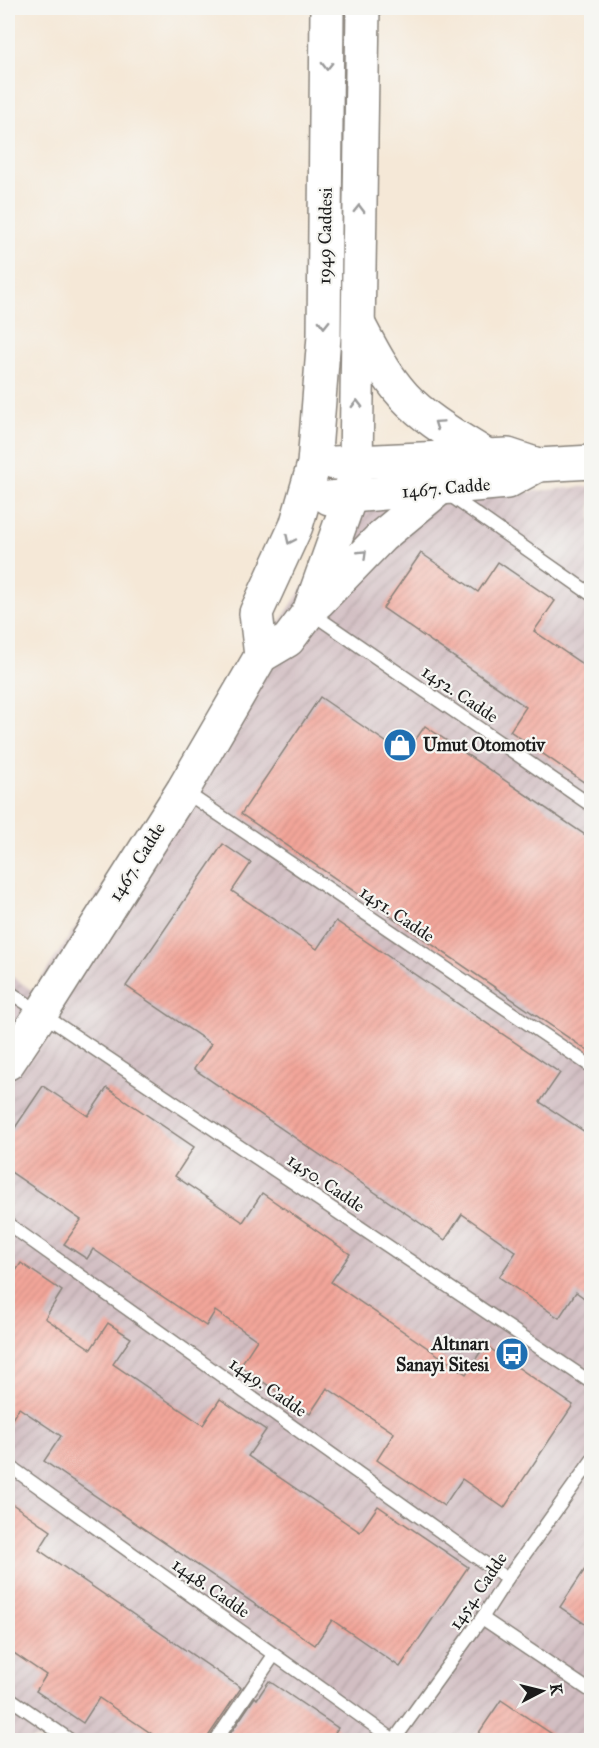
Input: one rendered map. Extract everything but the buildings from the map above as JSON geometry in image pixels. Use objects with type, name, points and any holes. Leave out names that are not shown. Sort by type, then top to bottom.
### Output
[{"type":"street","name":"1949 Caddesi","points":[[314,464],[324,336],[327,8]]},
{"type":"street","name":"1949 Caddesi","points":[[356,463],[363,8]]},
{"type":"street","points":[[357,322],[379,363],[404,396],[426,416],[487,456]]},
{"type":"street","name":"1467. Cadde","points":[[314,464],[508,455],[538,465],[591,462]]},
{"type":"street","name":"1467. Cadde","points":[[8,1063],[183,790],[261,656],[288,640],[309,612],[350,497],[356,463]]},
{"type":"street","points":[[261,656],[256,613],[296,526],[314,464]]},
{"type":"street","name":"1467. Cadde","points":[[304,500],[507,482],[538,465]]},
{"type":"street","points":[[309,612],[361,556],[439,489]]},
{"type":"lane","points":[[439,489],[591,595]]},
{"type":"lane","name":"1452. Cadde","points":[[309,612],[591,806]]},
{"type":"lane","name":"1451. Cadde","points":[[183,790],[591,1067]]},
{"type":"lane","name":"1450. Cadde","points":[[8,991],[591,1383]]},
{"type":"lane","name":"1449. Cadde","points":[[8,1224],[507,1580]]},
{"type":"lane","name":"1454. Cadde","points":[[394,1740],[591,1460]]},
{"type":"lane","name":"1448. Cadde","points":[[8,1465],[394,1740]]},
{"type":"lane","points":[[482,1618],[591,1692]]},
{"type":"lane","points":[[216,1740],[274,1654]]},
{"type":"lane","points":[[8,1697],[70,1740]]},
{"type":"shaded area","points":[[591,486],[591,1740],[8,1740],[8,974],[33,991],[356,508]]},
{"type":"place","name":"Umut Otomotiv","points":[[400,745]]},
{"type":"place","name":"Altınarı Sanayi Sitesi","points":[[512,1354]]}]
